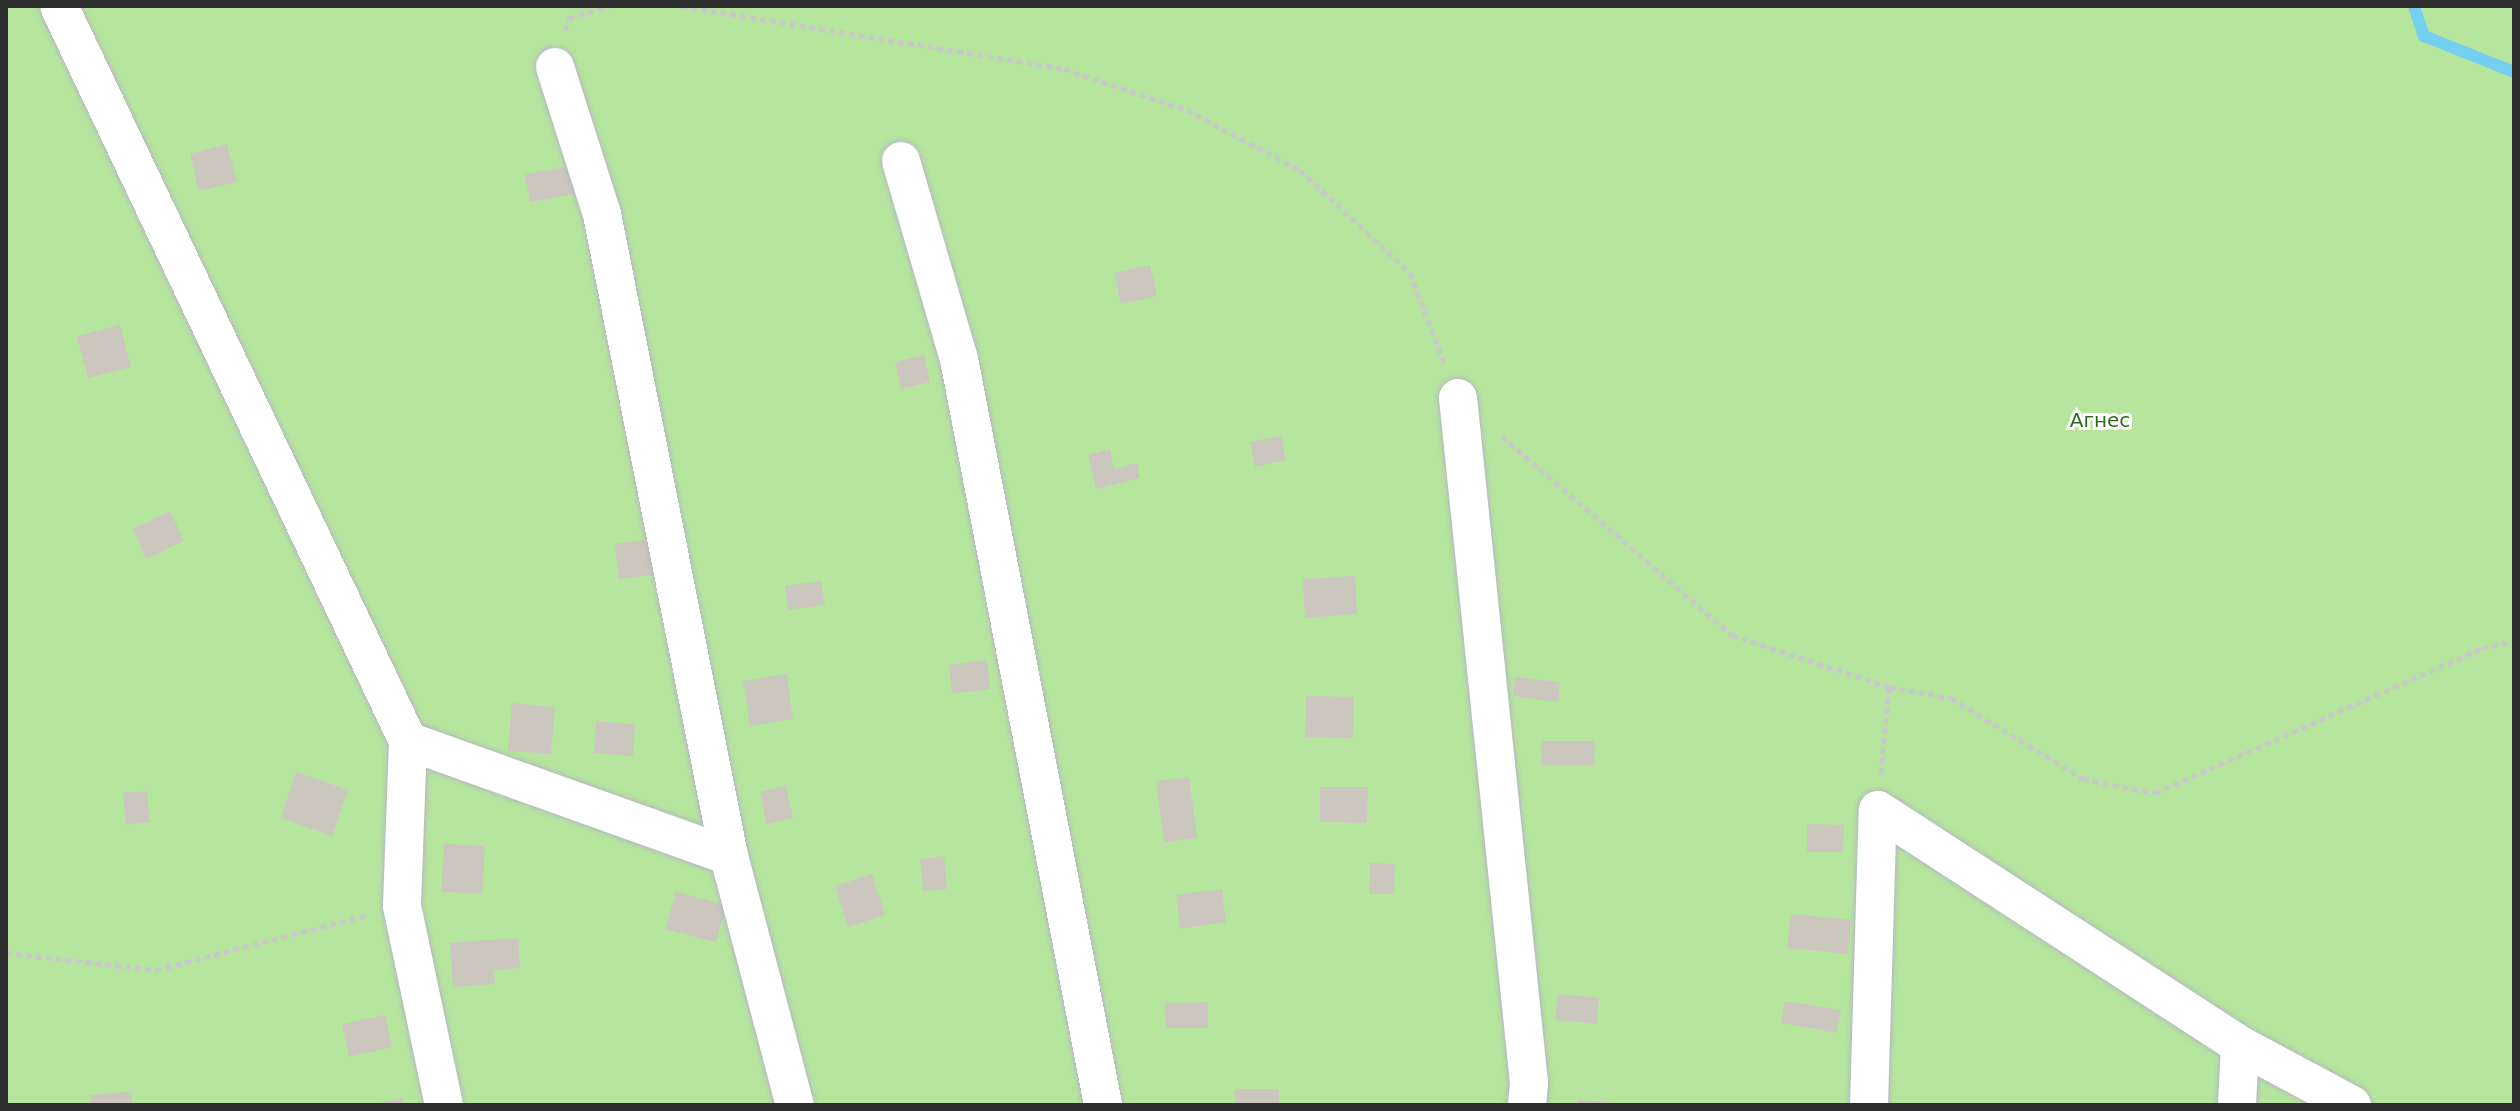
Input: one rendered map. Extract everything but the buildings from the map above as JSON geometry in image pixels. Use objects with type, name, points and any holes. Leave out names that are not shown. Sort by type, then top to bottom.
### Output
[{"type":"lane","points":[[59,6],[408,741],[402,906],[444,1105]]},
{"type":"lane","points":[[555,67],[602,214],[729,856],[795,1105]]},
{"type":"lane","points":[[901,161],[959,359],[1103,1105]]},
{"type":"lane","points":[[1458,398],[1529,1083],[1527,1105]]},
{"type":"lane","points":[[408,741],[729,856]]},
{"type":"lane","points":[[1878,810],[2240,1045],[2352,1105]]},
{"type":"lane","points":[[1869,1105],[1878,810]]},
{"type":"lane","points":[[2237,1105],[2240,1045]]},
{"type":"path","points":[[555,67],[569,18],[610,6]]},
{"type":"path","points":[[681,6],[1064,69],[1187,110],[1300,170],[1410,273],[1458,398],[1732,635],[1889,687],[1951,698],[2083,779],[2155,793],[2482,648],[2514,641]]},
{"type":"path","points":[[1878,810],[1889,687]]},
{"type":"path","points":[[6,953],[156,970],[402,906]]},
{"type":"green space","name":"Агнес","points":[[6,6],[2514,6],[2514,1105],[6,1105]]},
{"type":"waterway","points":[[2414,6],[2424,36],[2514,72]]}]
